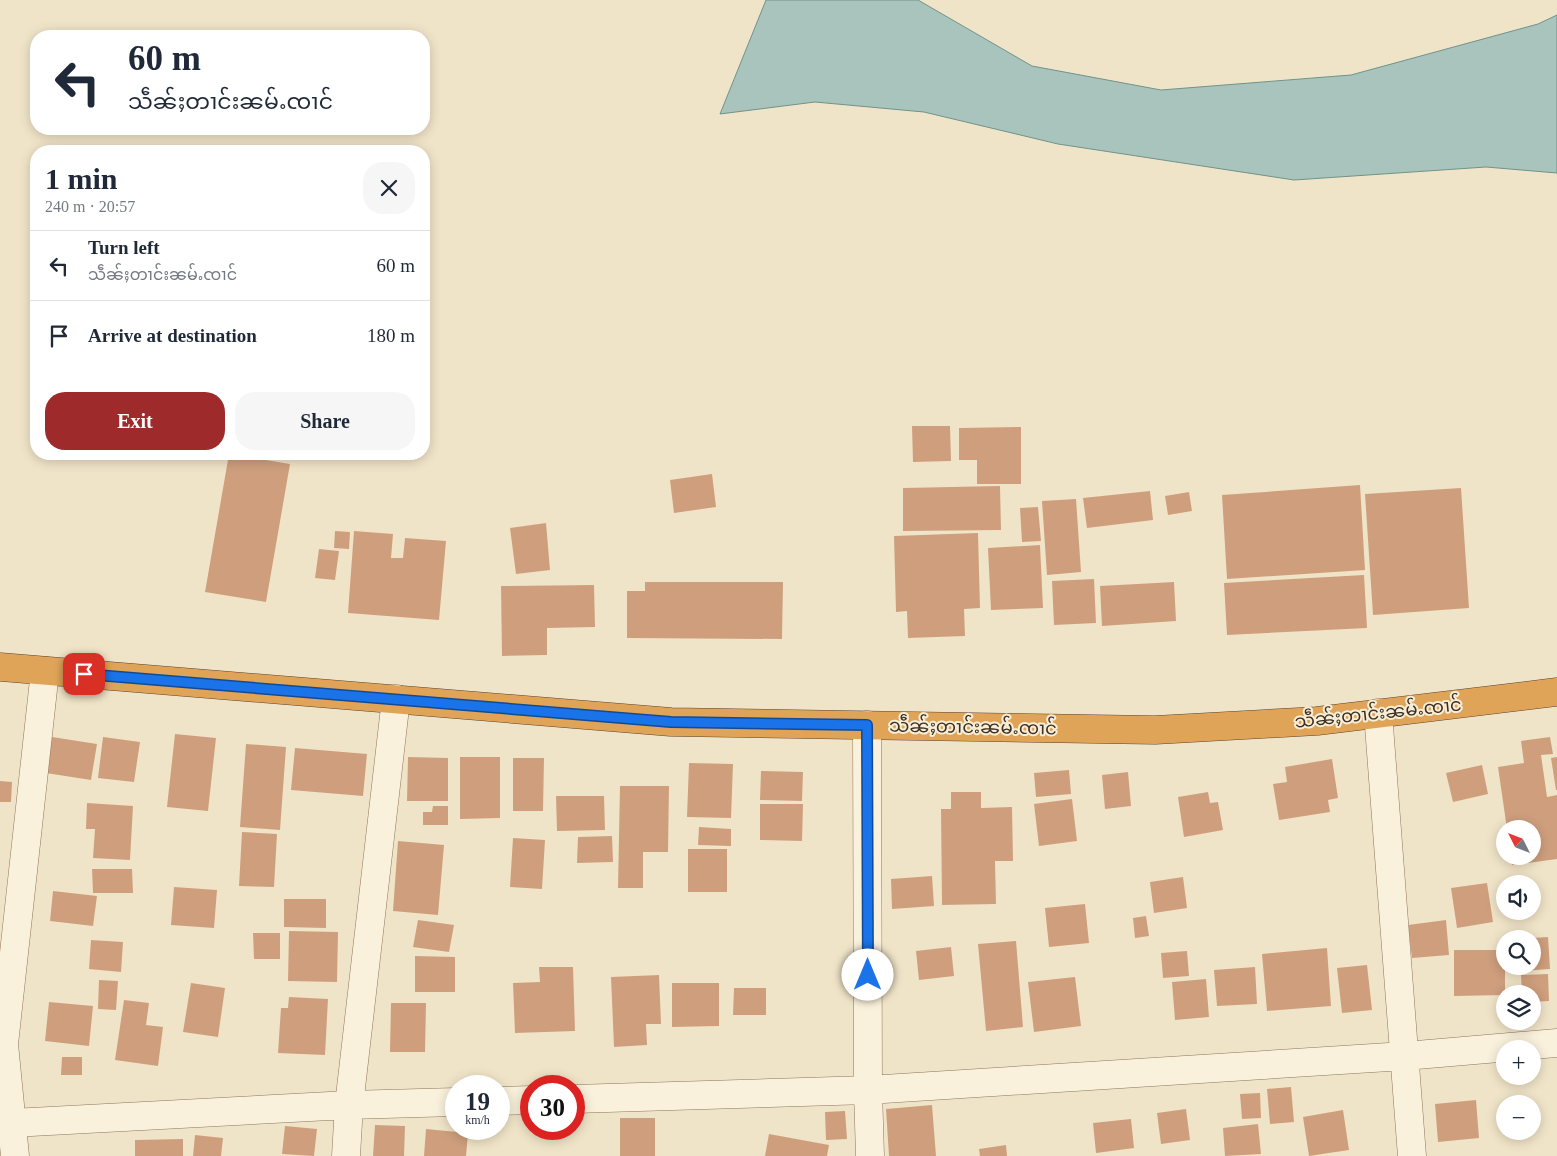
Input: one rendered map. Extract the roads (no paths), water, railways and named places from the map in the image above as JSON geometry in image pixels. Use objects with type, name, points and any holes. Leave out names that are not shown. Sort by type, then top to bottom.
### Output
[{"type":"highway","name":"သဵၼ်ႈတၢင်းၼမ်ႉၸၢင်","points":[[0,667],[671,722],[1155,730],[1317,721],[1557,692]]},
{"type":"street","points":[[15,1156],[2,1043],[45,671]]},
{"type":"street","points":[[346,1156],[349,1105],[396,699]]},
{"type":"street","points":[[1378,713],[1412,1156]]},
{"type":"street","points":[[867,725],[868,1090],[870,1156]]},
{"type":"street","points":[[585,1099],[868,1090],[1405,1056],[1557,1043]]},
{"type":"street","points":[[12,1123],[349,1105],[445,1102]]},
{"type":"water","points":[[766,0],[918,0],[1032,66],[1161,90],[1351,75],[1538,24],[1557,15],[1557,173],[1486,167],[1294,180],[1058,144],[924,112],[815,102],[720,114]]}]
